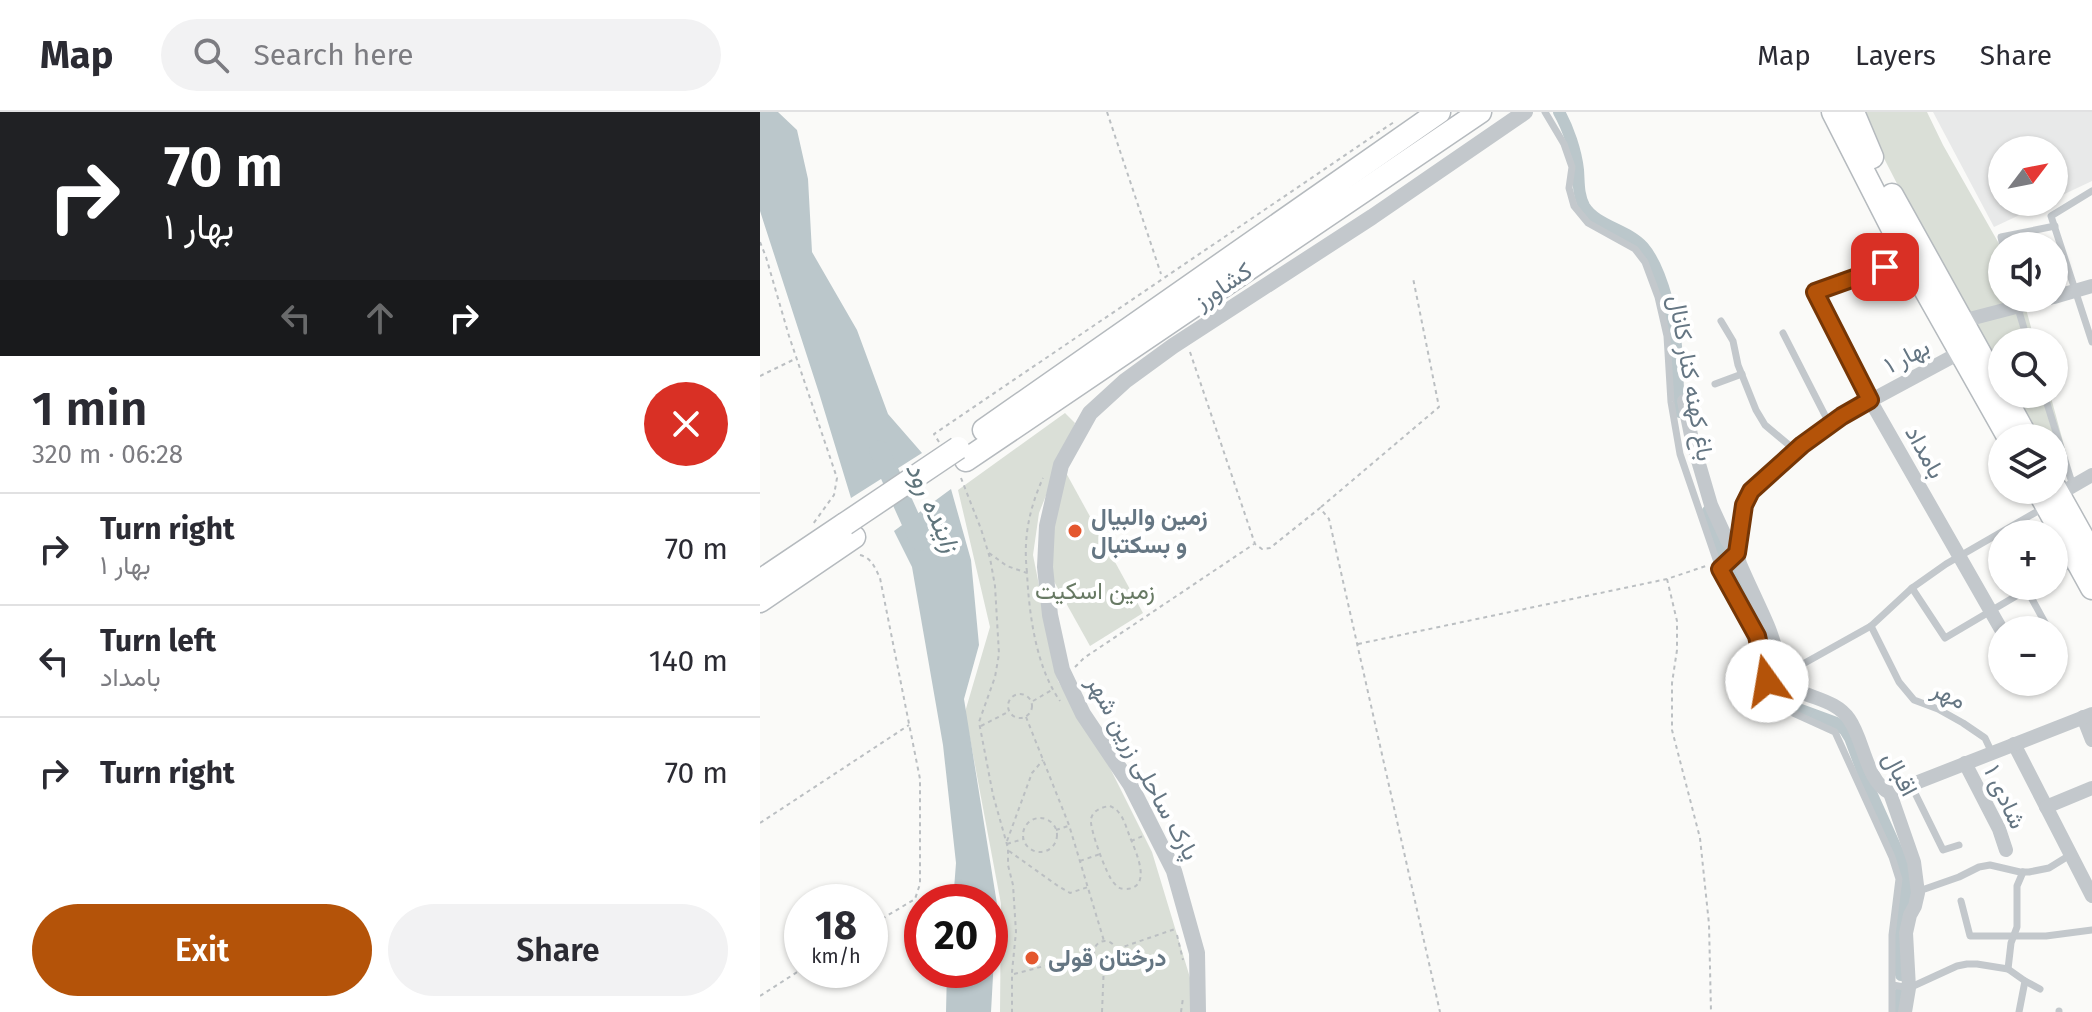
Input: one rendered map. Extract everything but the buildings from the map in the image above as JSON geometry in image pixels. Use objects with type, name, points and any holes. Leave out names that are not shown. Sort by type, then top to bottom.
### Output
[{"type":"main road","name":"کشاورز","points":[[962,454],[1439,112]]},
{"type":"main road","name":"کشاورز","points":[[962,454],[1480,112]]},
{"type":"main road","points":[[1833,112],[1908,259],[2001,424]]},
{"type":"main road","points":[[1853,112],[1879,171],[1988,368]]},
{"type":"main road","points":[[760,601],[962,454]]},
{"type":"main road","points":[[2060,504],[2084,557],[2092,588]]},
{"type":"main road","points":[[760,581],[850,538]]},
{"type":"street","name":"پارک ساحلی زرین شهر","points":[[1198,1012],[1197,953],[1174,871],[1130,784],[1083,714],[1062,670],[1050,615],[1045,567],[1047,526],[1061,465],[1090,413],[1125,381],[1525,112]]},
{"type":"street","points":[[2068,293],[2092,286]]},
{"type":"street","name":"بامداد","points":[[1815,292],[1870,400],[1993,616]]},
{"type":"street","points":[[1962,321],[1988,312]]},
{"type":"street","name":"بهار ۱","points":[[1737,553],[1744,505],[1751,491],[1830,425],[1961,352]]},
{"type":"street","points":[[1684,401],[1682,425],[1711,505],[1727,540],[1737,553],[1785,674]]},
{"type":"street","points":[[2068,486],[2092,475]]},
{"type":"street","points":[[1718,565],[1737,553]]},
{"type":"street","name":"اقبال","points":[[1785,674],[1794,687],[1840,708],[1858,733],[1877,782],[1890,793],[1914,862],[1917,891],[1906,933],[1909,988],[1905,1012]]},
{"type":"street","points":[[1890,793],[2087,715],[2092,740]]},
{"type":"street","points":[[2014,744],[2092,896]]},
{"type":"street","name":"شادی ۱","points":[[1965,763],[1999,829],[2006,850]]},
{"type":"street","points":[[2046,807],[2092,788]]},
{"type":"lane","name":"باغ کهنه کنار کانال","points":[[1545,112],[1564,144],[1572,167],[1569,188],[1574,206],[1588,223],[1635,249],[1645,262],[1658,297],[1667,336],[1671,402],[1682,425],[1680,454],[1718,565],[1757,636],[1767,681],[1780,707],[1835,732],[1892,857],[1899,879],[1892,935],[1892,1012]]},
{"type":"lane","points":[[2092,191],[2051,216],[2092,342]]},
{"type":"lane","points":[[2026,232],[2055,226]]},
{"type":"lane","points":[[1815,292],[1908,259]]},
{"type":"lane","points":[[1721,321],[1733,341],[1756,410],[1765,425],[1796,451]]},
{"type":"lane","points":[[1783,333],[1830,425]]},
{"type":"lane","points":[[1715,384],[1742,374]]},
{"type":"lane","points":[[1785,674],[1871,626],[1912,588],[2037,504]]},
{"type":"lane","points":[[1912,588],[1945,638],[2009,600]]},
{"type":"lane","name":"مهر","points":[[1871,626],[1899,682],[1914,700],[1963,723],[1985,738],[1992,753]]},
{"type":"lane","points":[[1911,785],[1943,850],[1959,845]]},
{"type":"lane","points":[[1917,891],[1979,867],[1990,865],[2023,872],[2049,868],[2070,855]]},
{"type":"lane","points":[[2008,969],[2017,927],[2017,886],[2023,872]]},
{"type":"lane","points":[[1961,901],[1970,936],[2064,935],[2092,930]]},
{"type":"lane","points":[[1893,985],[1909,988],[1957,966],[1977,964],[2008,969],[2040,989]]},
{"type":"lane","points":[[2019,1012],[2025,981]]},
{"type":"path","points":[[1107,112],[1161,274]]},
{"type":"path","points":[[760,242],[837,478],[834,495],[809,529]]},
{"type":"path","points":[[1187,342],[1255,543],[1262,549],[1270,548],[1439,407],[1413,278]]},
{"type":"path","points":[[760,376],[796,358]]},
{"type":"path","points":[[1320,508],[1329,519],[1440,1012]]},
{"type":"path","points":[[850,538],[872,561],[880,578],[920,779],[920,884],[915,899],[888,915]]},
{"type":"path","points":[[1084,658],[1255,543]]},
{"type":"path","points":[[988,552],[995,586],[999,654],[980,726],[993,795],[1008,850],[1016,932],[1012,1012]]},
{"type":"path","points":[[1357,644],[1667,579],[1718,565]]},
{"type":"path","points":[[1667,579],[1677,621],[1672,730],[1700,838],[1709,924],[1711,1012]]},
{"type":"path","points":[[1031,701],[1053,690]]},
{"type":"path","points":[[1016,695],[1024,695],[1031,701],[1031,711],[1026,717],[1015,717],[1009,711],[1008,703],[1016,695]]},
{"type":"path","points":[[980,726],[1009,711]]},
{"type":"path","points":[[1026,717],[1069,825],[1104,941]]},
{"type":"path","points":[[760,823],[910,725]]},
{"type":"path","points":[[1006,843],[1032,773],[1043,760]]},
{"type":"path","points":[[1110,806],[1122,818],[1142,871],[1139,880],[1124,889],[1114,884],[1101,853],[1090,820],[1101,808],[1110,806]]},
{"type":"path","points":[[1044,819],[1053,825],[1057,835],[1054,845],[1044,852],[1033,851],[1024,839],[1025,827],[1033,820],[1044,819]]},
{"type":"path","points":[[1056,830],[1069,825]]},
{"type":"path","points":[[1131,841],[1148,834]]},
{"type":"path","points":[[1006,843],[1024,839]]},
{"type":"path","points":[[1008,850],[1070,893],[1088,887]]},
{"type":"path","points":[[1080,861],[1101,853]]},
{"type":"path","points":[[1116,949],[1175,929]]},
{"type":"path","points":[[1104,941],[1112,943],[1116,949],[1114,959],[1104,963],[1094,953],[1096,946],[1104,941]]},
{"type":"path","points":[[1012,975],[1094,953]]},
{"type":"path","points":[[1102,1012],[1104,963]]},
{"type":"path","points":[[760,996],[784,981]]},
{"type":"shaded area","points":[[1933,112],[2092,112],[2092,181],[2068,192],[2068,136],[1988,136],[1988,216]]},
{"type":"shaded area","points":[[1988,216],[2017,216],[1994,227]]},
{"type":"green space","points":[[1866,112],[1927,112],[1992,232],[1988,232],[1988,312],[2027,312],[2031,328],[1988,328],[1988,346],[1912,213],[1868,127]]},
{"type":"green space","points":[[2023,408],[2054,408],[2058,424],[2032,424]]},
{"type":"green space","points":[[1065,413],[1075,423],[1039,513],[1033,555],[1058,681],[1110,768],[1152,852],[1191,981],[1190,1012],[1000,1012],[1000,988],[1008,988],[1008,884],[997,884],[965,712],[990,627],[958,490]]},
{"type":"green space","name":"زمین اسکیت","points":[[1065,471],[1143,613],[1090,646],[1051,576],[1051,539]]},
{"type":"water","points":[[760,112],[778,112],[797,130],[808,179],[812,252],[857,330],[888,414],[922,453],[851,498],[760,211]]},
{"type":"water","points":[[951,489],[971,560],[979,645],[964,699],[994,884],[954,884],[956,863],[943,745],[912,567],[894,531]]},
{"type":"water","points":[[947,988],[992,988],[991,1012],[946,1012]]},
{"type":"waterway","points":[[1559,112],[1573,148],[1584,206],[1596,218],[1643,247],[1656,270],[1674,330],[1680,412]]},
{"type":"waterway","name":"زاینده رود","points":[[879,450],[920,541]]},
{"type":"waterway","points":[[1708,511],[1720,547],[1755,614],[1787,705],[1836,723],[1845,730],[1903,864],[1907,881],[1898,926],[1901,975]]},
{"type":"waterway","points":[[1897,1012],[1899,994]]},
{"type":"place","name":"زمین والبیال و بسکتبال","points":[[1075,531]]},
{"type":"place","name":"درختان قولی","points":[[1032,958]]},
{"type":"route","points":[[1767,681],[1757,636],[1720,569],[1737,553],[1744,505],[1751,491],[1802,445],[1870,400],[1815,292],[1885,267]]}]
